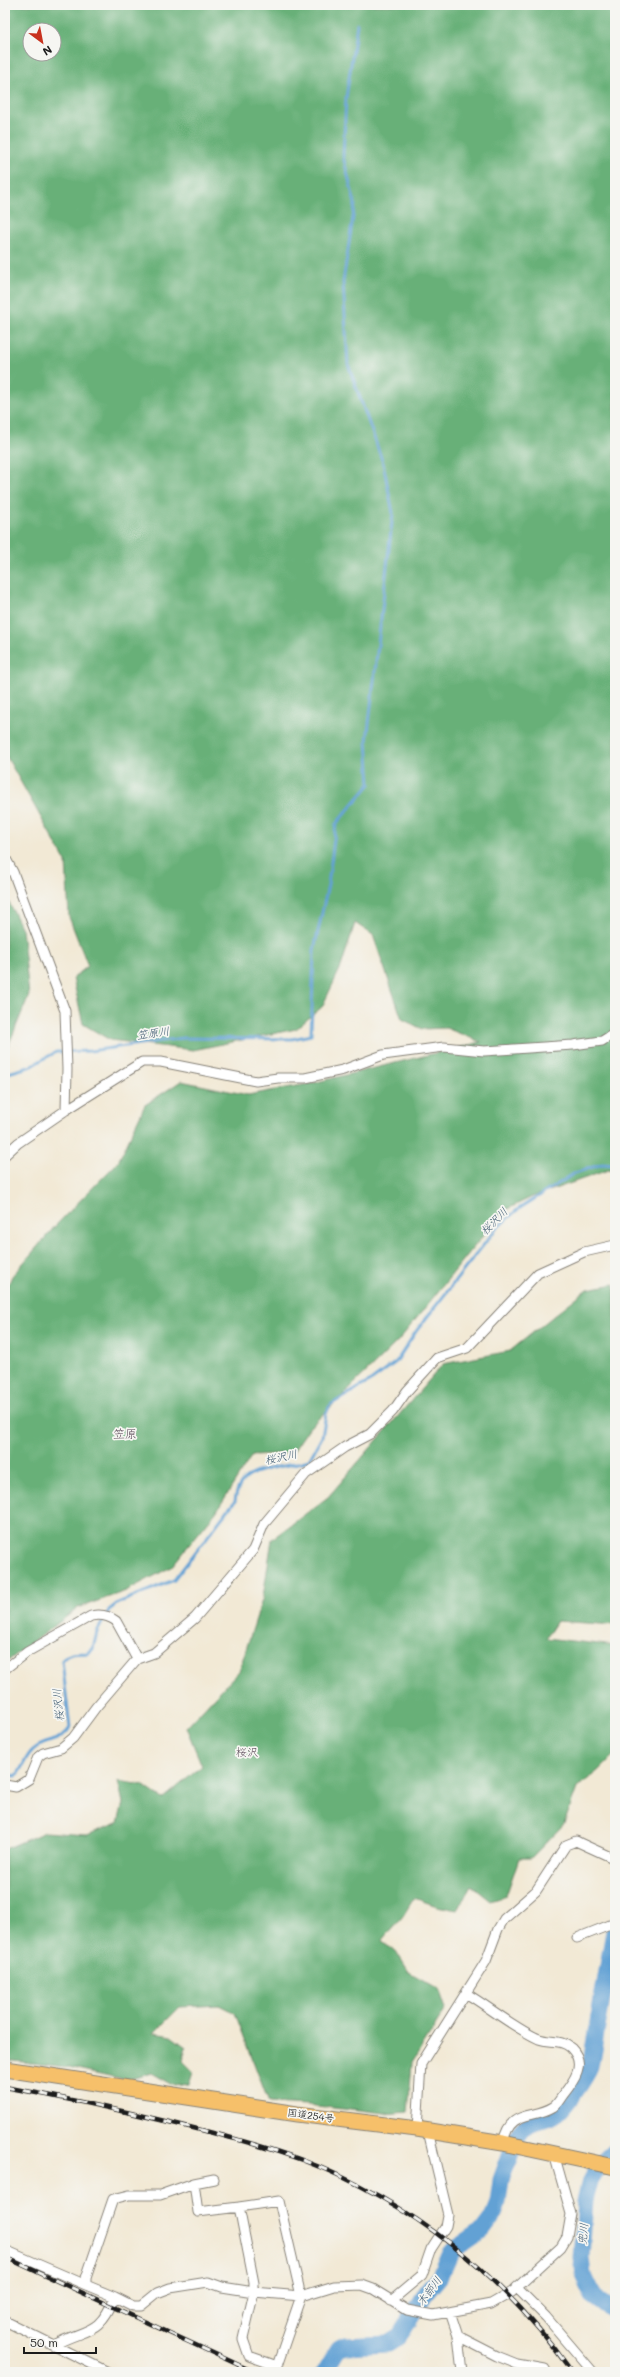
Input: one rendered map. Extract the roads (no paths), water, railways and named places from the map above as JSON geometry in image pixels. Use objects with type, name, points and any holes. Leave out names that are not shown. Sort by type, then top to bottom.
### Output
[{"type":"highway","name":"国道254号","points":[[5,2069],[297,2114],[423,2130],[503,2143],[615,2167]]},
{"type":"street","points":[[5,857],[13,872],[65,1011],[67,1069],[66,1110]]},
{"type":"street","points":[[5,1155],[18,1143],[66,1110],[142,1062],[161,1062],[256,1082],[278,1078],[305,1078],[343,1070],[383,1054],[444,1047],[484,1050],[572,1045],[602,1041],[615,1033]]},
{"type":"street","points":[[5,1785],[16,1787],[29,1780],[38,1757],[43,1753],[61,1748],[73,1738],[96,1707],[137,1659],[154,1653],[195,1618],[253,1550],[264,1524],[306,1474],[345,1447],[370,1434],[393,1411],[437,1358],[467,1348],[538,1273],[584,1252],[615,1245]]},
{"type":"street","points":[[5,1669],[27,1652],[91,1616],[98,1615],[111,1617],[116,1621],[137,1659]]},
{"type":"street","points":[[391,2301],[422,2275],[431,2249],[446,2226],[448,2215],[423,2130],[421,2064],[467,1994],[486,1961],[498,1929],[504,1919],[536,1891],[566,1844],[576,1841],[580,1842],[615,1859]]},
{"type":"street","points":[[577,1938],[615,1923]]},
{"type":"street","points":[[467,1994],[540,2039],[564,2043],[577,2055],[579,2063],[578,2072],[572,2083],[554,2107],[513,2122],[505,2131],[503,2143]]},
{"type":"street","points":[[5,2250],[86,2284],[133,2306],[141,2306],[163,2290],[208,2282],[222,2287],[254,2292],[301,2296],[334,2286],[362,2285],[373,2289],[407,2310],[420,2314],[433,2315],[491,2304],[516,2287],[561,2247],[567,2237],[571,2214],[554,2154]]},
{"type":"street","points":[[86,2284],[86,2278],[113,2199],[129,2194],[160,2195],[194,2183],[214,2179]]},
{"type":"street","points":[[194,2183],[198,2212],[279,2200],[301,2296],[277,2366],[249,2356],[243,2339],[254,2292],[239,2206]]},
{"type":"street","points":[[516,2287],[546,2317],[593,2372]]},
{"type":"street","points":[[54,2345],[70,2336],[95,2329],[105,2318],[115,2298]]},
{"type":"street","points":[[450,2312],[458,2336],[462,2372]]},
{"type":"street","points":[[5,2321],[108,2372]]},
{"type":"street","points":[[458,2336],[497,2356],[518,2364],[545,2370],[546,2372]]},
{"type":"waterway","name":"笠原川","points":[[5,1077],[8,1073],[29,1067],[56,1052],[90,1051],[183,1038],[292,1039],[311,1035],[314,950],[328,885],[336,824],[370,784],[367,741],[393,513],[383,463],[348,364],[343,282],[355,204],[343,156],[346,98],[357,24]]},
{"type":"waterway","name":"桜沢川","points":[[5,1774],[16,1776],[33,1750],[42,1744],[61,1737],[70,1728],[62,1660],[68,1655],[88,1653],[93,1649],[97,1632],[109,1610],[118,1603],[174,1580],[235,1501],[238,1489],[244,1480],[263,1470],[309,1460],[322,1437],[326,1414],[330,1405],[372,1380],[396,1362],[417,1330],[496,1229],[517,1210],[575,1173],[602,1164],[615,1165]]},
{"type":"waterway","name":"木部川","points":[[517,2136],[526,2125],[551,2117],[560,2111],[575,2092],[590,2067],[615,1926]]},
{"type":"waterway","name":"木部川","points":[[324,2372],[338,2349],[346,2346],[388,2344],[399,2337],[425,2294],[441,2275],[451,2252],[483,2230],[492,2218],[498,2203],[501,2180],[512,2150]]},
{"type":"waterway","name":"兜川","points":[[615,2152],[595,2171],[590,2181],[585,2201],[581,2258],[583,2275],[593,2296],[615,2312]]},
{"type":"railway","points":[[5,2087],[108,2108],[219,2135],[285,2154],[342,2177],[381,2197],[418,2220],[453,2246],[486,2274],[517,2305],[546,2337],[572,2372]]},
{"type":"railway","points":[[5,2257],[254,2372]]},
{"type":"district","name":"笠原","points":[[125,1434]]},
{"type":"district","name":"桜沢","points":[[247,1752]]}]
